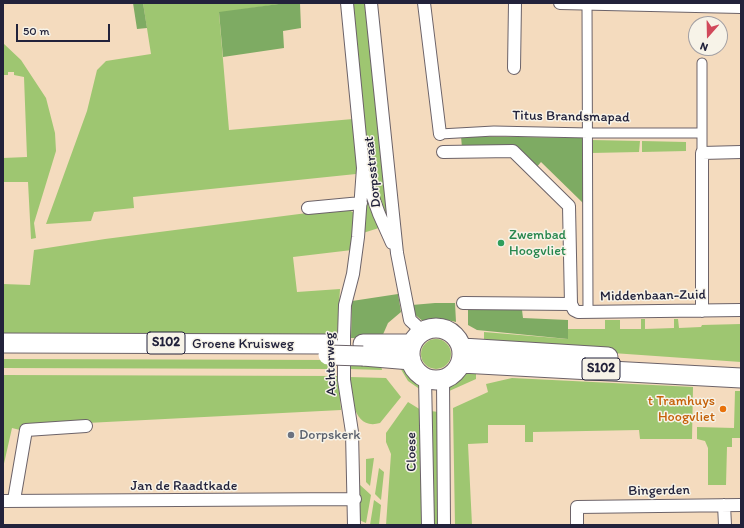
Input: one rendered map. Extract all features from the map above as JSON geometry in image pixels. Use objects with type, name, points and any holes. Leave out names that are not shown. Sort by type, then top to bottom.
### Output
[{"type":"main road","name":"S102","points":[[414,339],[437,328],[446,330],[458,339],[462,356]]},
{"type":"main road","name":"Groene Kruisweg","points":[[3,343],[363,350],[414,339]]},
{"type":"main road","points":[[414,339],[417,372],[434,379],[454,373],[462,356]]},
{"type":"main road","name":"Groene Kruisweg","points":[[3,355],[328,349]]},
{"type":"main road","name":"S102","points":[[462,356],[741,365]]},
{"type":"main road","name":"S102","points":[[462,356],[741,378]]},
{"type":"street","name":"Achterweg","points":[[347,3],[363,168],[361,203],[353,274],[346,305],[344,336],[344,380],[352,432],[354,525]]},
{"type":"street","name":"Dorpsstraat","points":[[371,3],[397,253],[414,339]]},
{"type":"street","points":[[424,3],[440,134]]},
{"type":"street","points":[[514,68],[515,3]]},
{"type":"street","points":[[560,3],[741,7]]},
{"type":"street","points":[[587,3],[588,312]]},
{"type":"street","points":[[702,63],[702,311]]},
{"type":"street","name":"Titus Brandsmapad","points":[[440,134],[494,131],[702,133]]},
{"type":"street","points":[[443,152],[514,151],[569,206],[571,304]]},
{"type":"street","points":[[702,153],[741,152]]},
{"type":"street","name":"Achterweg","points":[[363,168],[379,214],[397,253]]},
{"type":"street","points":[[308,208],[361,203]]},
{"type":"street","name":"Middenbaan-Zuid","points":[[463,303],[571,304],[574,310],[588,312],[741,310]]},
{"type":"street","points":[[434,379],[444,525]]},
{"type":"street","name":"Cloese","points":[[428,525],[434,379]]},
{"type":"street","name":"Jan de Raadtkade","points":[[86,426],[26,430],[8,500],[211,501],[354,499]]},
{"type":"street","points":[[724,505],[725,525]]},
{"type":"street","name":"Bingerden","points":[[577,525],[577,507],[741,505]]},
{"type":"green space","points":[[133,3],[143,3],[147,28],[137,29]]},
{"type":"green space","points":[[143,3],[286,3],[219,13],[229,130],[353,119],[356,174],[133,197],[134,208],[94,212],[91,221],[46,224],[87,111],[97,70],[106,61],[151,54]]},
{"type":"green space","points":[[286,3],[300,3],[301,28],[283,31],[284,48],[223,57],[219,12]]},
{"type":"green space","points":[[353,3],[367,3],[390,229],[367,166]]},
{"type":"green space","points":[[3,43],[21,60],[46,98],[55,133],[56,151],[34,223],[36,238],[31,239],[28,182],[3,182],[3,158],[27,157],[24,77],[14,75],[14,72],[8,72],[8,75],[3,75]]},
{"type":"green space","points":[[461,136],[583,138],[583,203],[541,162],[536,168],[514,147],[462,148]]},
{"type":"green space","points":[[591,140],[640,141],[639,152],[591,153]]},
{"type":"green space","points":[[642,141],[686,142],[686,151],[642,152]]},
{"type":"green space","points":[[366,187],[382,227],[363,233]]},
{"type":"green space","points":[[346,208],[354,213],[352,250],[293,257],[297,292],[340,289],[337,339],[3,340],[3,284],[30,285],[34,250],[105,239]]},
{"type":"green space","points":[[398,294],[401,312],[388,323],[381,339],[351,338],[352,301]]},
{"type":"green space","points":[[455,303],[456,322],[439,318],[424,322],[414,314],[412,305]]},
{"type":"green space","points":[[468,310],[522,310],[523,318],[568,320],[568,339],[477,330],[468,325]]},
{"type":"green space","points":[[641,319],[645,319],[645,329],[674,328],[674,319],[678,319],[679,328],[701,327],[702,325],[741,324],[741,362],[484,344],[484,332],[568,339],[568,329],[605,329],[605,320],[620,320],[620,329],[641,329]]},
{"type":"green space","points":[[436,339],[447,343],[451,354],[447,365],[436,369],[425,365],[421,354],[425,343]]},
{"type":"green space","points":[[3,359],[333,360],[333,369],[3,368]]},
{"type":"green space","points":[[349,361],[381,365],[382,370],[348,369]]},
{"type":"green space","points":[[399,366],[411,371],[417,377],[421,390],[408,381]]},
{"type":"green space","points":[[476,368],[476,379],[447,392],[454,379],[466,371]]},
{"type":"green space","points":[[3,375],[338,376],[341,410],[28,426],[24,431],[12,428],[3,468]]},
{"type":"green space","points":[[349,377],[386,378],[401,397],[380,423],[371,424],[364,422],[355,410]]},
{"type":"green space","points":[[512,378],[693,387],[692,439],[640,439],[639,430],[533,432],[533,442],[525,442],[525,425],[488,425],[488,443],[468,444],[472,525],[455,525],[453,408],[488,392],[486,384]]},
{"type":"green space","points":[[735,391],[741,391],[741,438],[732,438],[732,447],[727,447],[726,485],[708,485],[708,448],[705,441],[697,439],[697,427],[734,428]]},
{"type":"green space","points":[[408,402],[421,410],[423,525],[386,525],[391,454],[386,442],[386,433]]},
{"type":"green space","points":[[430,411],[439,412],[441,525],[432,525]]},
{"type":"green space","points":[[374,458],[370,486],[366,482],[366,459]]},
{"type":"green space","points":[[379,468],[384,472],[381,500],[375,494]]},
{"type":"green space","points":[[359,484],[371,495],[366,523],[359,520]]},
{"type":"green space","points":[[374,500],[381,505],[379,525],[370,525]]},
{"type":"place","name":"Zwembad Hoogvliet","points":[[501,243]]},
{"type":"place","name":"t Tramhuys Hoogvliet","points":[[723,409]]},
{"type":"place","name":"Dorpskerk","points":[[291,435]]}]
